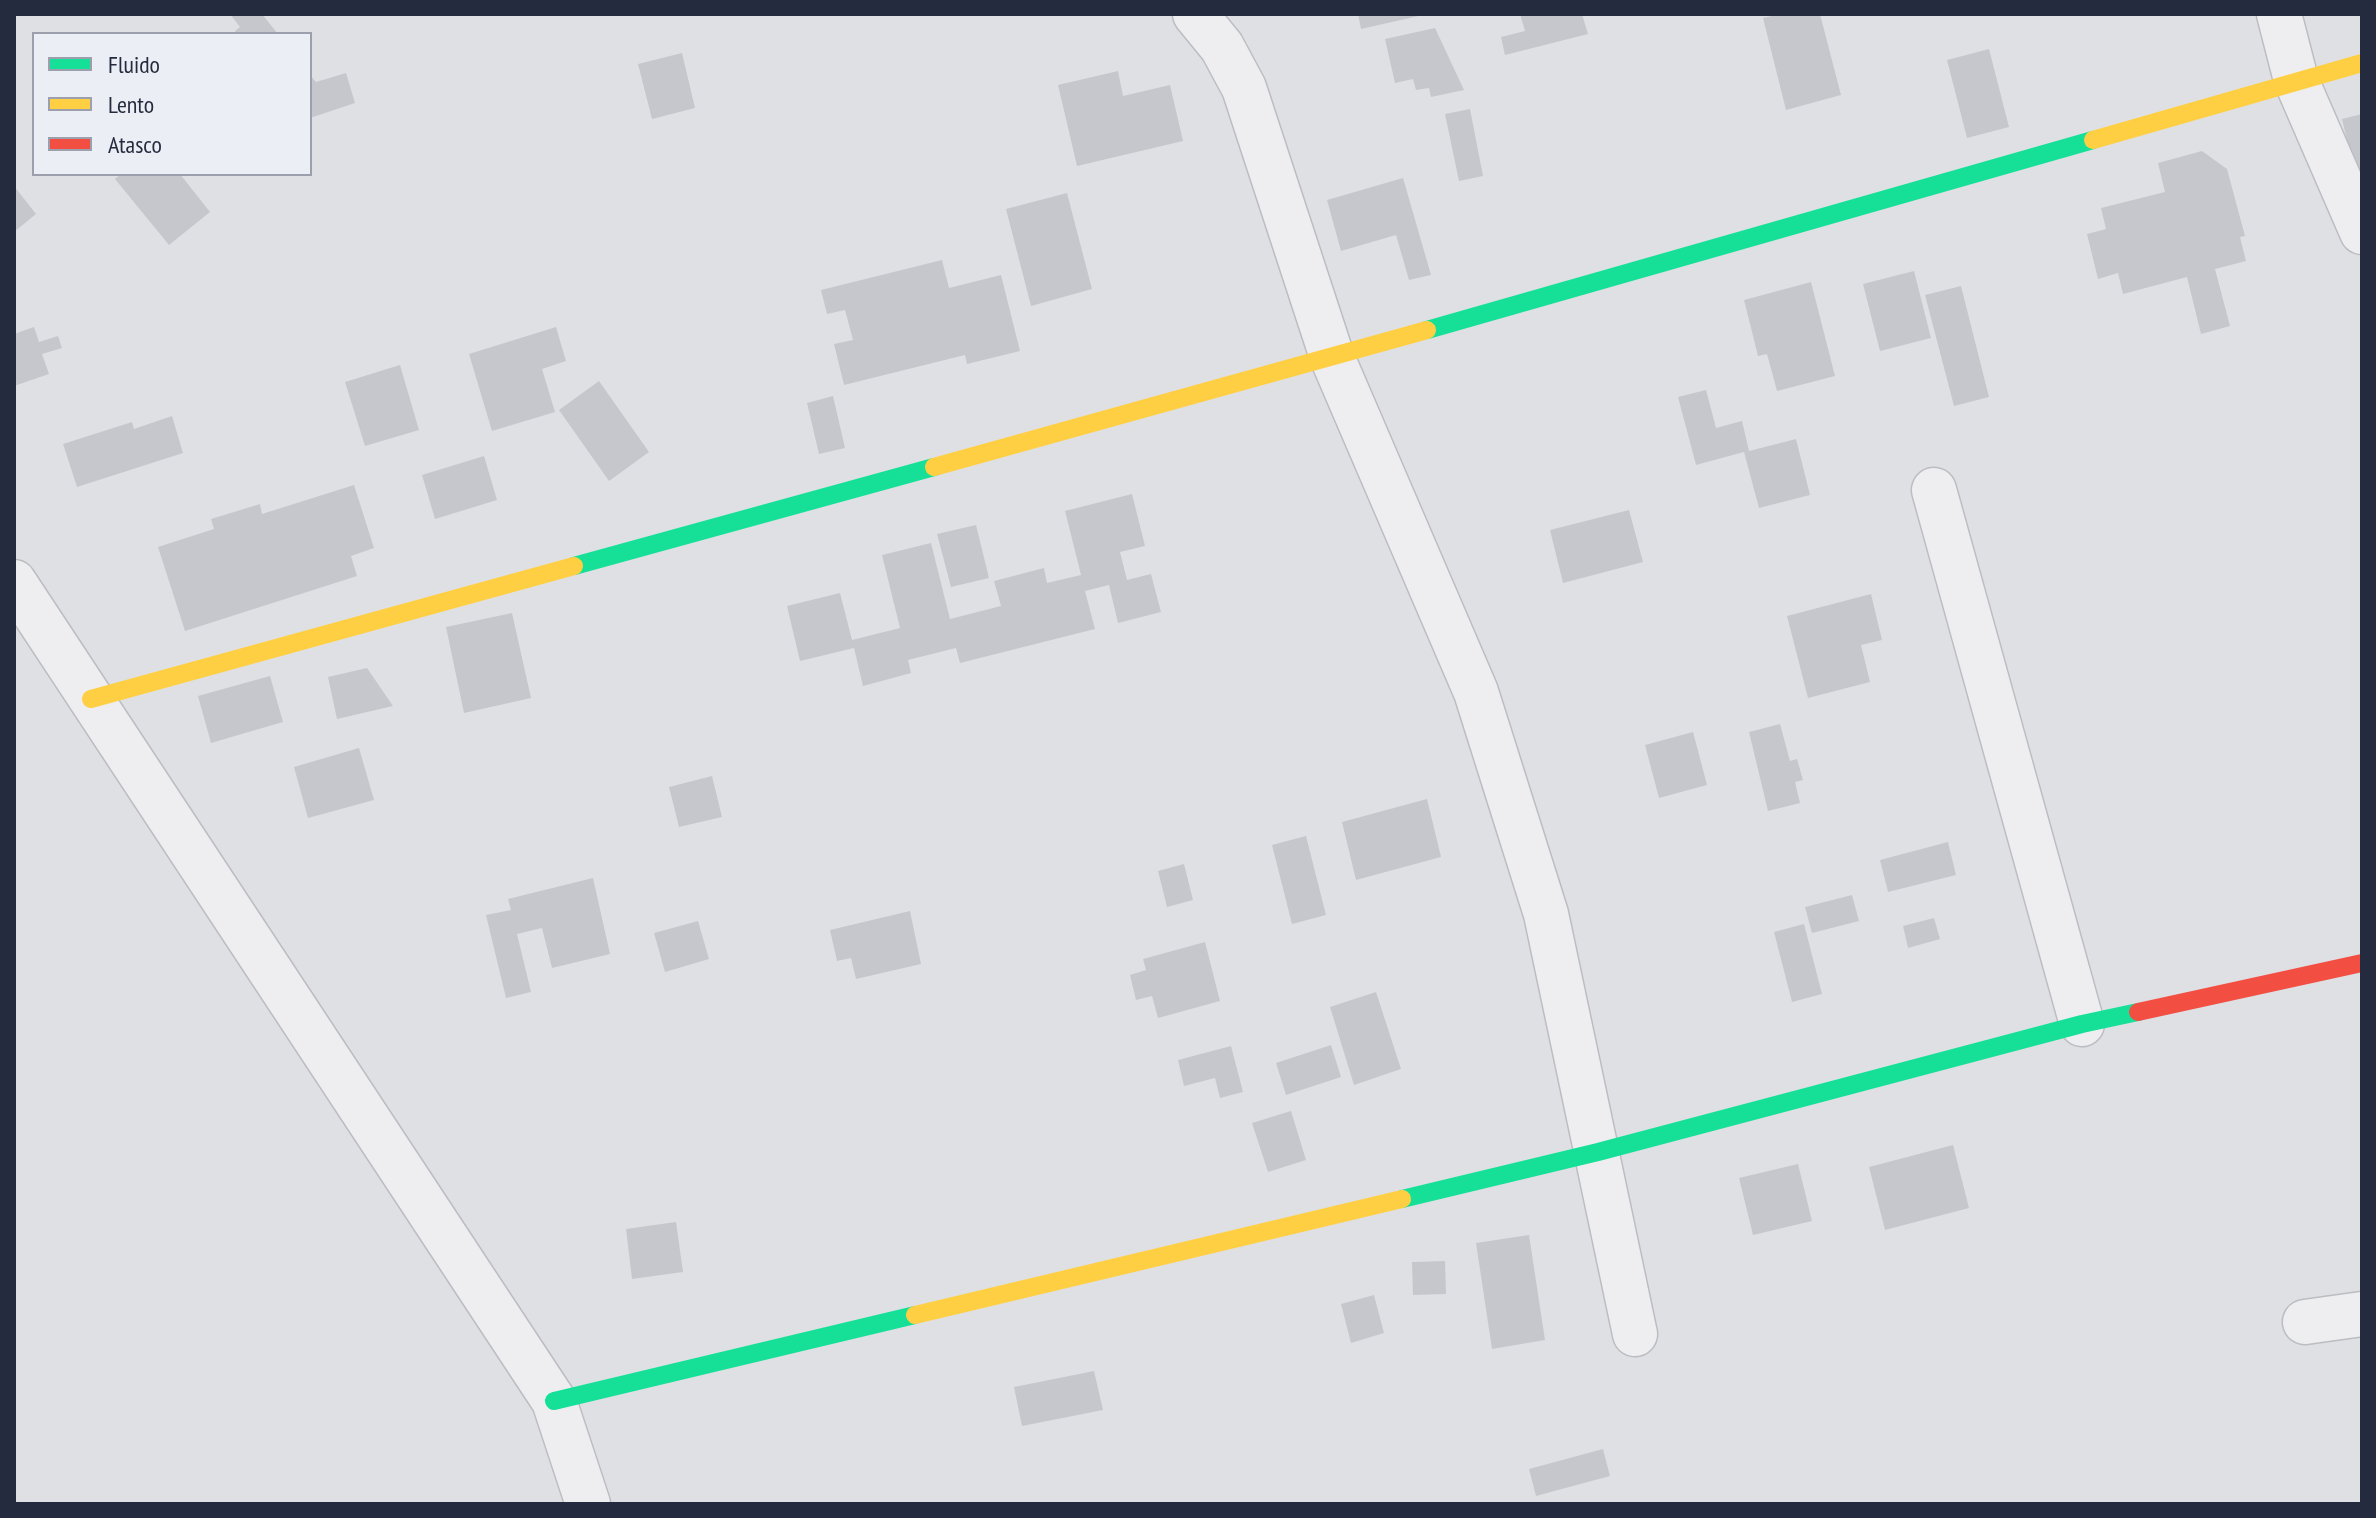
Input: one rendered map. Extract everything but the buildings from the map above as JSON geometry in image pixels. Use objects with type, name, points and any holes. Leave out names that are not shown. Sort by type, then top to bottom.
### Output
[{"type":"street","points":[[1195,14],[1222,47],[1244,88],[1332,357],[1476,692],[1546,914],[1635,1334]]},
{"type":"street","points":[[2279,14],[2296,80],[2362,232]]},
{"type":"street","points":[[91,699],[1332,357],[2362,63]]},
{"type":"street","points":[[1934,490],[2082,1024]]},
{"type":"street","points":[[14,582],[554,1401],[588,1504]]},
{"type":"street","points":[[554,1401],[1598,1152],[2082,1024],[2362,963]]},
{"type":"street","points":[[2305,1322],[2362,1314]]},
{"type":"traffic: fast","points":[[1427,330],[2093,140]]},
{"type":"traffic: fast","points":[[574,566],[934,467]]},
{"type":"traffic: fast","points":[[1402,1199],[1598,1152],[2082,1024],[2138,1012]]},
{"type":"traffic: fast","points":[[554,1401],[915,1315]]},
{"type":"traffic: slow","points":[[2093,140],[2362,63]]},
{"type":"traffic: slow","points":[[934,467],[1427,330]]},
{"type":"traffic: slow","points":[[91,699],[574,566]]},
{"type":"traffic: slow","points":[[915,1315],[1402,1199]]},
{"type":"traffic: jam","points":[[2138,1012],[2362,963]]}]
